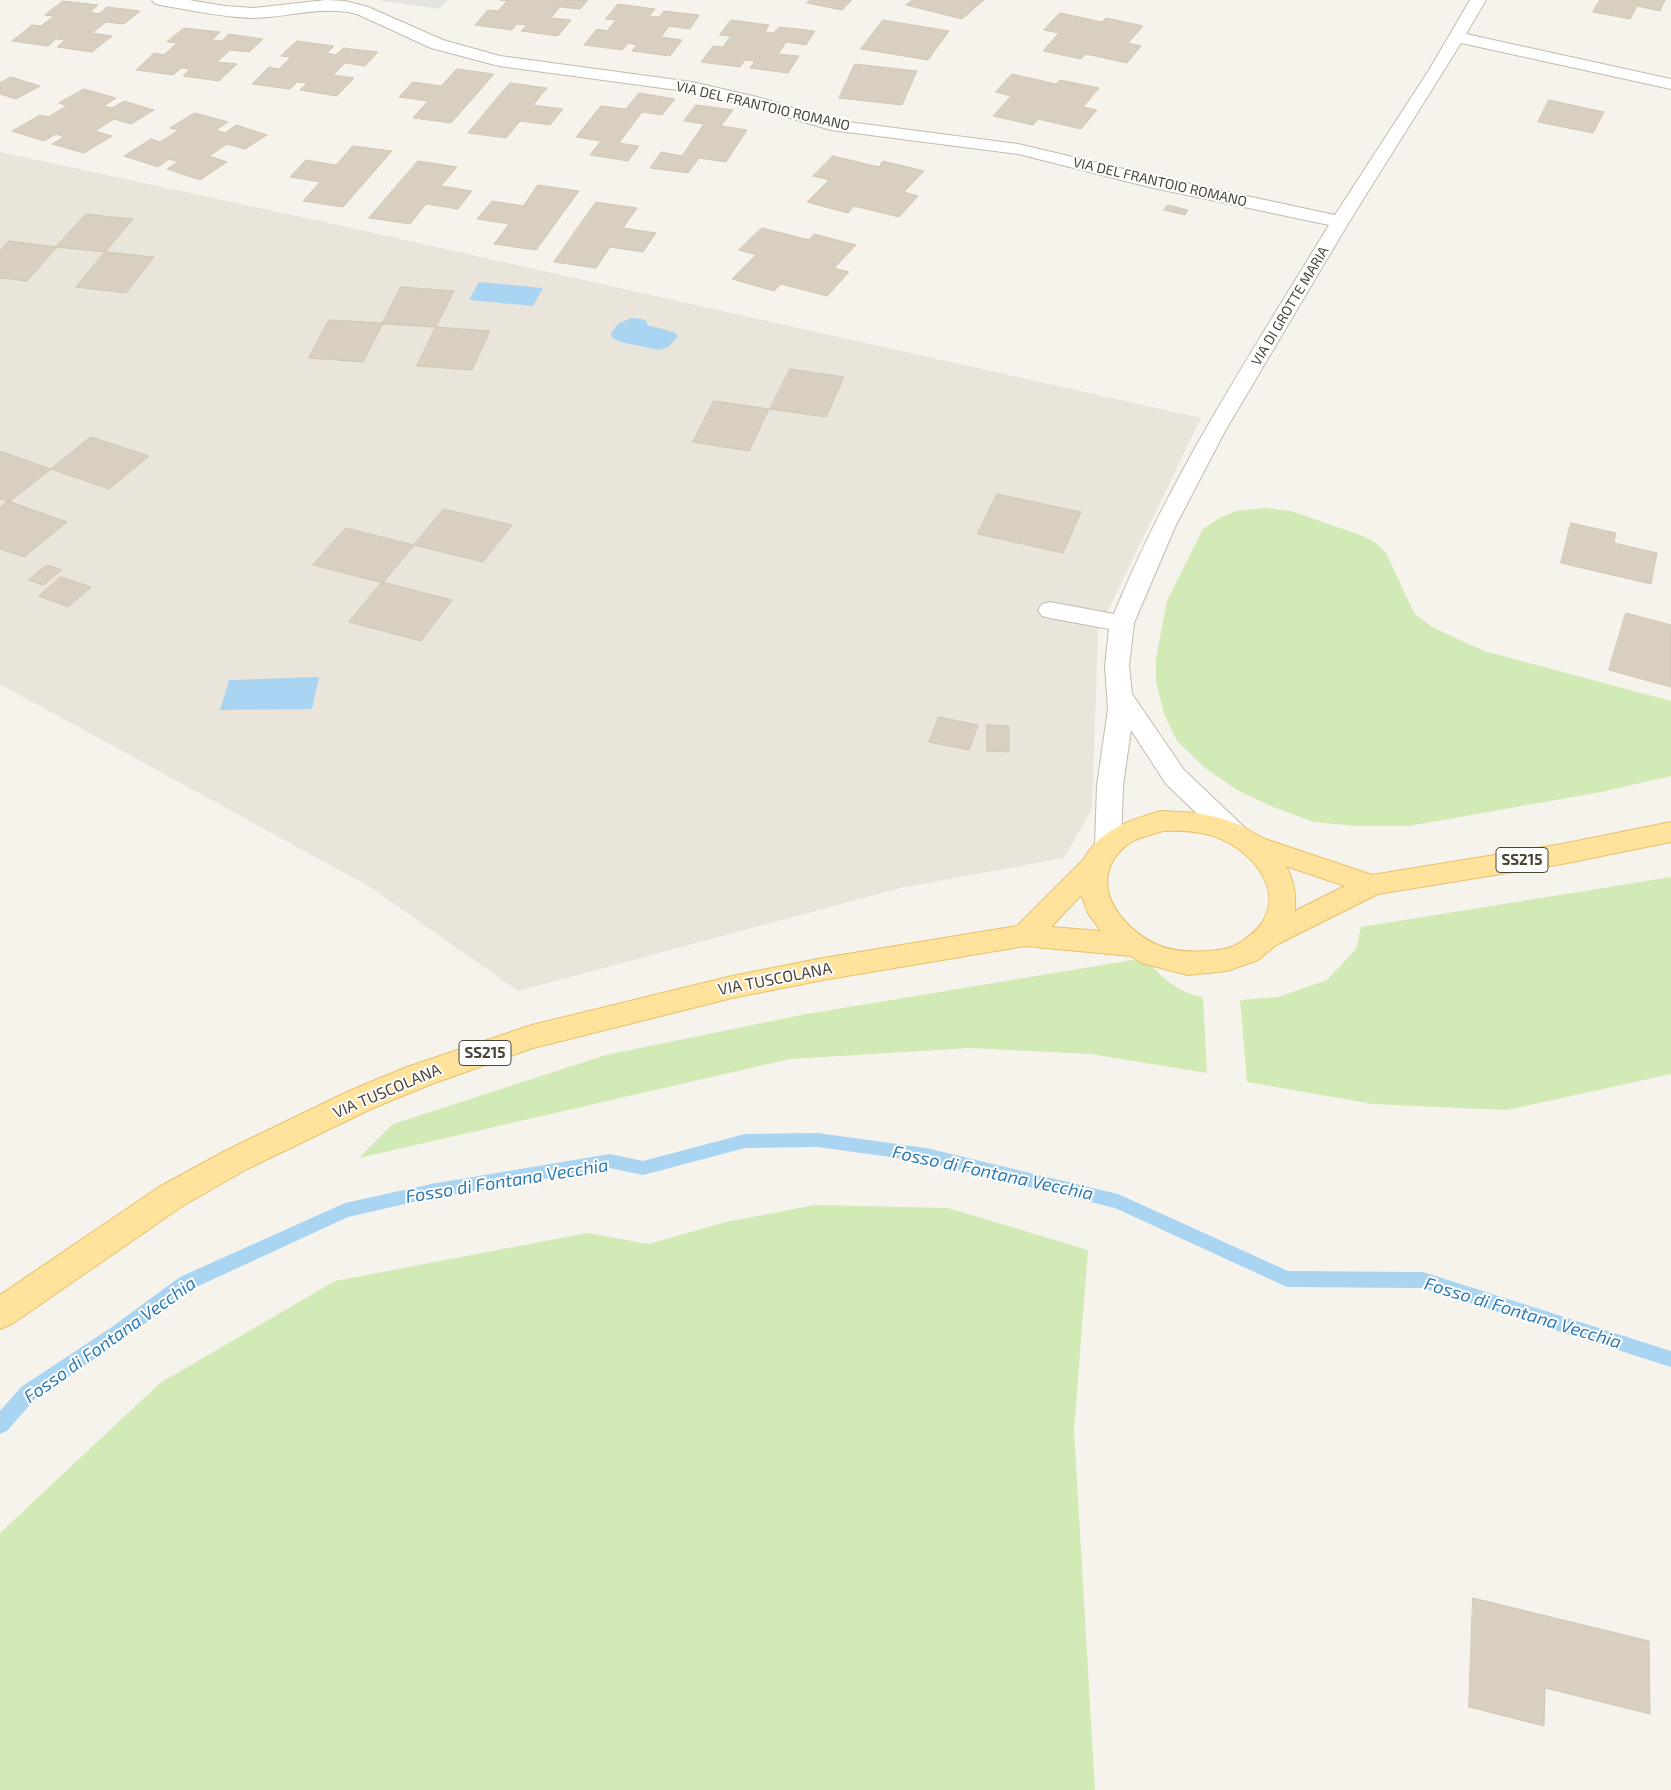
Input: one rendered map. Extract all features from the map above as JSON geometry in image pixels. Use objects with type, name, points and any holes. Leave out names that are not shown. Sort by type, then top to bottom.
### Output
[{"type":"main road","points":[[1025,935],[1102,855],[1128,831],[1161,821],[1199,822],[1372,885]]},
{"type":"main road","name":"SS215","points":[[1372,885],[1562,854],[1671,832]]},
{"type":"main road","points":[[1102,855],[1092,878],[1092,893],[1106,922],[1117,934],[1149,954],[1167,960],[1206,964],[1242,956],[1256,948],[1277,925],[1283,912],[1284,898],[1281,884],[1274,869],[1264,856],[1243,839]]},
{"type":"main road","points":[[1268,937],[1372,885]]},
{"type":"main road","name":"VIA TUSCOLANA","points":[[0,1314],[104,1240],[170,1198],[236,1160],[360,1100],[418,1076],[532,1037],[732,987],[823,969],[1025,935],[1132,945]]},
{"type":"street","name":"VIA DEL FRANTOIO ROMANO","points":[[160,0],[225,11],[254,13],[317,6],[345,6],[362,10],[436,44],[500,61],[546,69],[692,87],[751,101],[803,118],[836,126],[1018,149],[1149,181],[1340,222]]},
{"type":"street","name":"VIA DI GROTTE MARIA","points":[[1102,855],[1120,709],[1117,666],[1122,623],[1164,527],[1199,459],[1340,222],[1457,37],[1478,0]]},
{"type":"street","points":[[1457,37],[1671,84]]},
{"type":"street","points":[[1050,610],[1122,623]]},
{"type":"street","points":[[1120,695],[1175,777],[1243,839]]},
{"type":"shaded area","points":[[377,0],[448,0],[439,9]]},
{"type":"shaded area","points":[[0,152],[329,223],[1201,418],[1098,631],[1092,809],[1064,858],[900,888],[518,991],[370,887],[0,684]]},
{"type":"green space","points":[[1265,508],[1291,511],[1363,536],[1376,543],[1386,553],[1414,613],[1432,627],[1484,651],[1671,701],[1671,776],[1601,792],[1409,826],[1356,826],[1314,822],[1273,807],[1237,790],[1205,768],[1177,741],[1164,714],[1156,681],[1156,658],[1167,601],[1203,529],[1219,518],[1236,511]]},
{"type":"green space","points":[[1671,877],[1671,1074],[1507,1110],[1373,1104],[1247,1082],[1240,1000],[1278,997],[1327,980],[1356,949],[1361,927]]},
{"type":"green space","points":[[1145,958],[1157,972],[1178,988],[1203,997],[1207,1073],[1091,1054],[970,1048],[790,1059],[359,1158],[393,1124],[606,1055],[806,1014]]},
{"type":"green space","points":[[815,1205],[948,1208],[1088,1250],[1074,1430],[1095,1790],[0,1790],[0,1533],[160,1383],[335,1281],[587,1233],[649,1244],[726,1222]]},
{"type":"water","points":[[479,282],[543,288],[533,306],[469,300]]},
{"type":"water","points":[[632,318],[642,319],[647,322],[647,325],[673,332],[678,336],[668,347],[659,350],[620,342],[612,337],[611,333],[619,323]]},
{"type":"water","points":[[319,677],[312,709],[220,710],[229,680]]},
{"type":"building","points":[[500,0],[588,0],[580,9],[560,7],[551,18],[571,20],[558,36],[521,31],[527,25],[517,24],[512,30],[475,25],[488,10],[498,11],[507,1]]},
{"type":"building","points":[[810,0],[852,0],[842,10],[807,3]]},
{"type":"building","points":[[913,0],[984,0],[962,19],[906,5]]},
{"type":"building","points":[[1600,0],[1665,0],[1660,11],[1637,6],[1630,19],[1593,12]]},
{"type":"building","points":[[63,1],[98,5],[90,12],[99,14],[107,7],[140,11],[124,24],[106,22],[92,33],[112,36],[92,52],[57,47],[65,40],[56,39],[48,46],[12,41],[32,25],[41,26],[54,16],[45,15]]},
{"type":"building","points":[[618,4],[655,9],[649,16],[659,17],[664,11],[699,15],[690,29],[669,26],[661,37],[682,40],[670,56],[632,51],[637,45],[628,43],[622,50],[584,45],[597,29],[607,31],[616,20],[606,19]]},
{"type":"building","points":[[1060,13],[1102,22],[1106,18],[1143,26],[1128,43],[1141,46],[1127,63],[1086,54],[1081,59],[1043,51],[1059,33],[1044,30]]},
{"type":"building","points":[[731,20],[769,25],[765,32],[774,33],[779,27],[815,31],[806,45],[786,42],[778,54],[799,56],[788,73],[750,68],[755,61],[745,60],[740,67],[701,62],[713,46],[723,47],[731,36],[720,35]]},
{"type":"building","points":[[883,20],[949,31],[928,60],[861,49]]},
{"type":"building","points":[[184,28],[220,32],[212,40],[222,41],[229,34],[263,39],[249,52],[230,50],[217,62],[237,64],[219,81],[183,76],[190,69],[181,68],[173,75],[136,70],[154,53],[164,55],[177,43],[167,42]]},
{"type":"building","points":[[297,41],[334,46],[327,53],[336,55],[343,48],[378,52],[365,66],[345,63],[333,75],[354,78],[337,96],[300,90],[307,83],[297,82],[290,89],[252,84],[269,67],[279,69],[291,57],[281,56]]},
{"type":"building","points":[[855,64],[917,71],[902,105],[839,98]]},
{"type":"building","points":[[457,69],[494,74],[451,123],[413,118],[428,101],[399,97],[413,82],[441,86]]},
{"type":"building","points":[[1012,74],[1056,84],[1060,80],[1099,88],[1083,107],[1097,110],[1081,129],[1038,119],[1033,125],[993,116],[1011,96],[996,92]]},
{"type":"building","points":[[11,77],[40,86],[16,99],[0,94],[0,83]]},
{"type":"building","points":[[510,83],[547,88],[533,105],[563,109],[550,125],[520,121],[506,138],[468,133]]},
{"type":"building","points":[[84,89],[116,98],[104,106],[112,108],[124,101],[154,110],[131,124],[114,119],[95,131],[112,136],[84,153],[52,144],[64,137],[56,134],[44,141],[12,131],[40,115],[48,117],[67,106],[59,103]]},
{"type":"building","points":[[639,93],[675,99],[662,115],[642,112],[619,143],[639,146],[628,161],[590,155],[601,141],[576,137],[601,106],[626,109]]},
{"type":"building","points":[[1549,100],[1604,112],[1593,133],[1538,122]]},
{"type":"building","points":[[696,105],[733,110],[721,126],[747,130],[726,162],[699,158],[688,173],[650,168],[661,152],[682,156],[704,124],[684,121]]},
{"type":"building","points":[[195,113],[228,122],[216,130],[225,133],[236,125],[267,135],[245,149],[227,144],[209,156],[227,162],[200,180],[167,169],[178,162],[169,159],[158,167],[124,156],[151,139],[160,142],[179,130],[170,128]]},
{"type":"building","points":[[353,146],[392,151],[343,207],[303,201],[320,182],[290,177],[306,160],[336,165]]},
{"type":"building","points":[[833,156],[879,167],[883,161],[924,171],[904,192],[918,196],[899,217],[854,206],[848,213],[807,202],[829,180],[813,176]]},
{"type":"building","points":[[418,161],[457,167],[441,186],[472,191],[458,209],[426,204],[410,224],[369,218]]},
{"type":"building","points":[[538,185],[579,191],[536,250],[494,244],[509,224],[477,219],[492,201],[523,206]]},
{"type":"building","points":[[596,202],[637,208],[623,228],[656,233],[643,252],[610,247],[596,268],[554,262]]},
{"type":"building","points":[[1168,205],[1188,210],[1185,215],[1164,210]]},
{"type":"building","points":[[86,214],[133,219],[105,252],[56,247]]},
{"type":"building","points":[[762,228],[809,240],[814,234],[856,245],[834,268],[849,272],[827,296],[781,284],[774,291],[732,279],[756,255],[739,250]]},
{"type":"building","points":[[9,241],[57,247],[27,281],[0,278],[0,251]]},
{"type":"building","points":[[105,252],[154,257],[126,293],[76,287]]},
{"type":"building","points":[[401,287],[454,291],[436,327],[382,324]]},
{"type":"building","points":[[329,320],[383,323],[363,362],[309,358]]},
{"type":"building","points":[[436,327],[490,331],[472,370],[417,366]]},
{"type":"building","points":[[790,369],[844,377],[826,417],[770,409]]},
{"type":"building","points":[[714,401],[769,409],[749,451],[693,442]]},
{"type":"building","points":[[91,437],[149,456],[109,489],[51,469]]},
{"type":"building","points":[[0,451],[51,469],[9,502],[0,499]]},
{"type":"building","points":[[997,494],[1081,512],[1063,553],[978,534]]},
{"type":"building","points":[[8,501],[67,522],[24,557],[0,549],[0,508]]},
{"type":"building","points":[[444,509],[512,525],[483,562],[414,545]]},
{"type":"building","points":[[1571,523],[1616,533],[1614,543],[1657,553],[1651,584],[1561,563]]},
{"type":"building","points":[[346,528],[414,545],[383,583],[313,565]]},
{"type":"building","points":[[47,565],[62,570],[43,585],[29,580]]},
{"type":"building","points":[[61,577],[91,587],[68,607],[39,596]]},
{"type":"building","points":[[382,582],[452,600],[421,641],[349,622]]},
{"type":"building","points":[[1626,613],[1671,625],[1671,687],[1609,670]]},
{"type":"building","points":[[939,717],[978,725],[969,750],[929,742]]},
{"type":"building","points":[[987,725],[1009,726],[1009,752],[987,751]]},
{"type":"building","points":[[1473,1598],[1649,1641],[1650,1714],[1545,1688],[1544,1726],[1469,1707]]},
{"type":"waterway","name":"Fosso di Fontana Vecchia","points":[[0,1425],[28,1393],[115,1335],[186,1283],[345,1210],[431,1191],[610,1161],[643,1168],[745,1141],[818,1140],[926,1155],[1118,1201],[1287,1279],[1423,1280],[1671,1359]]}]
